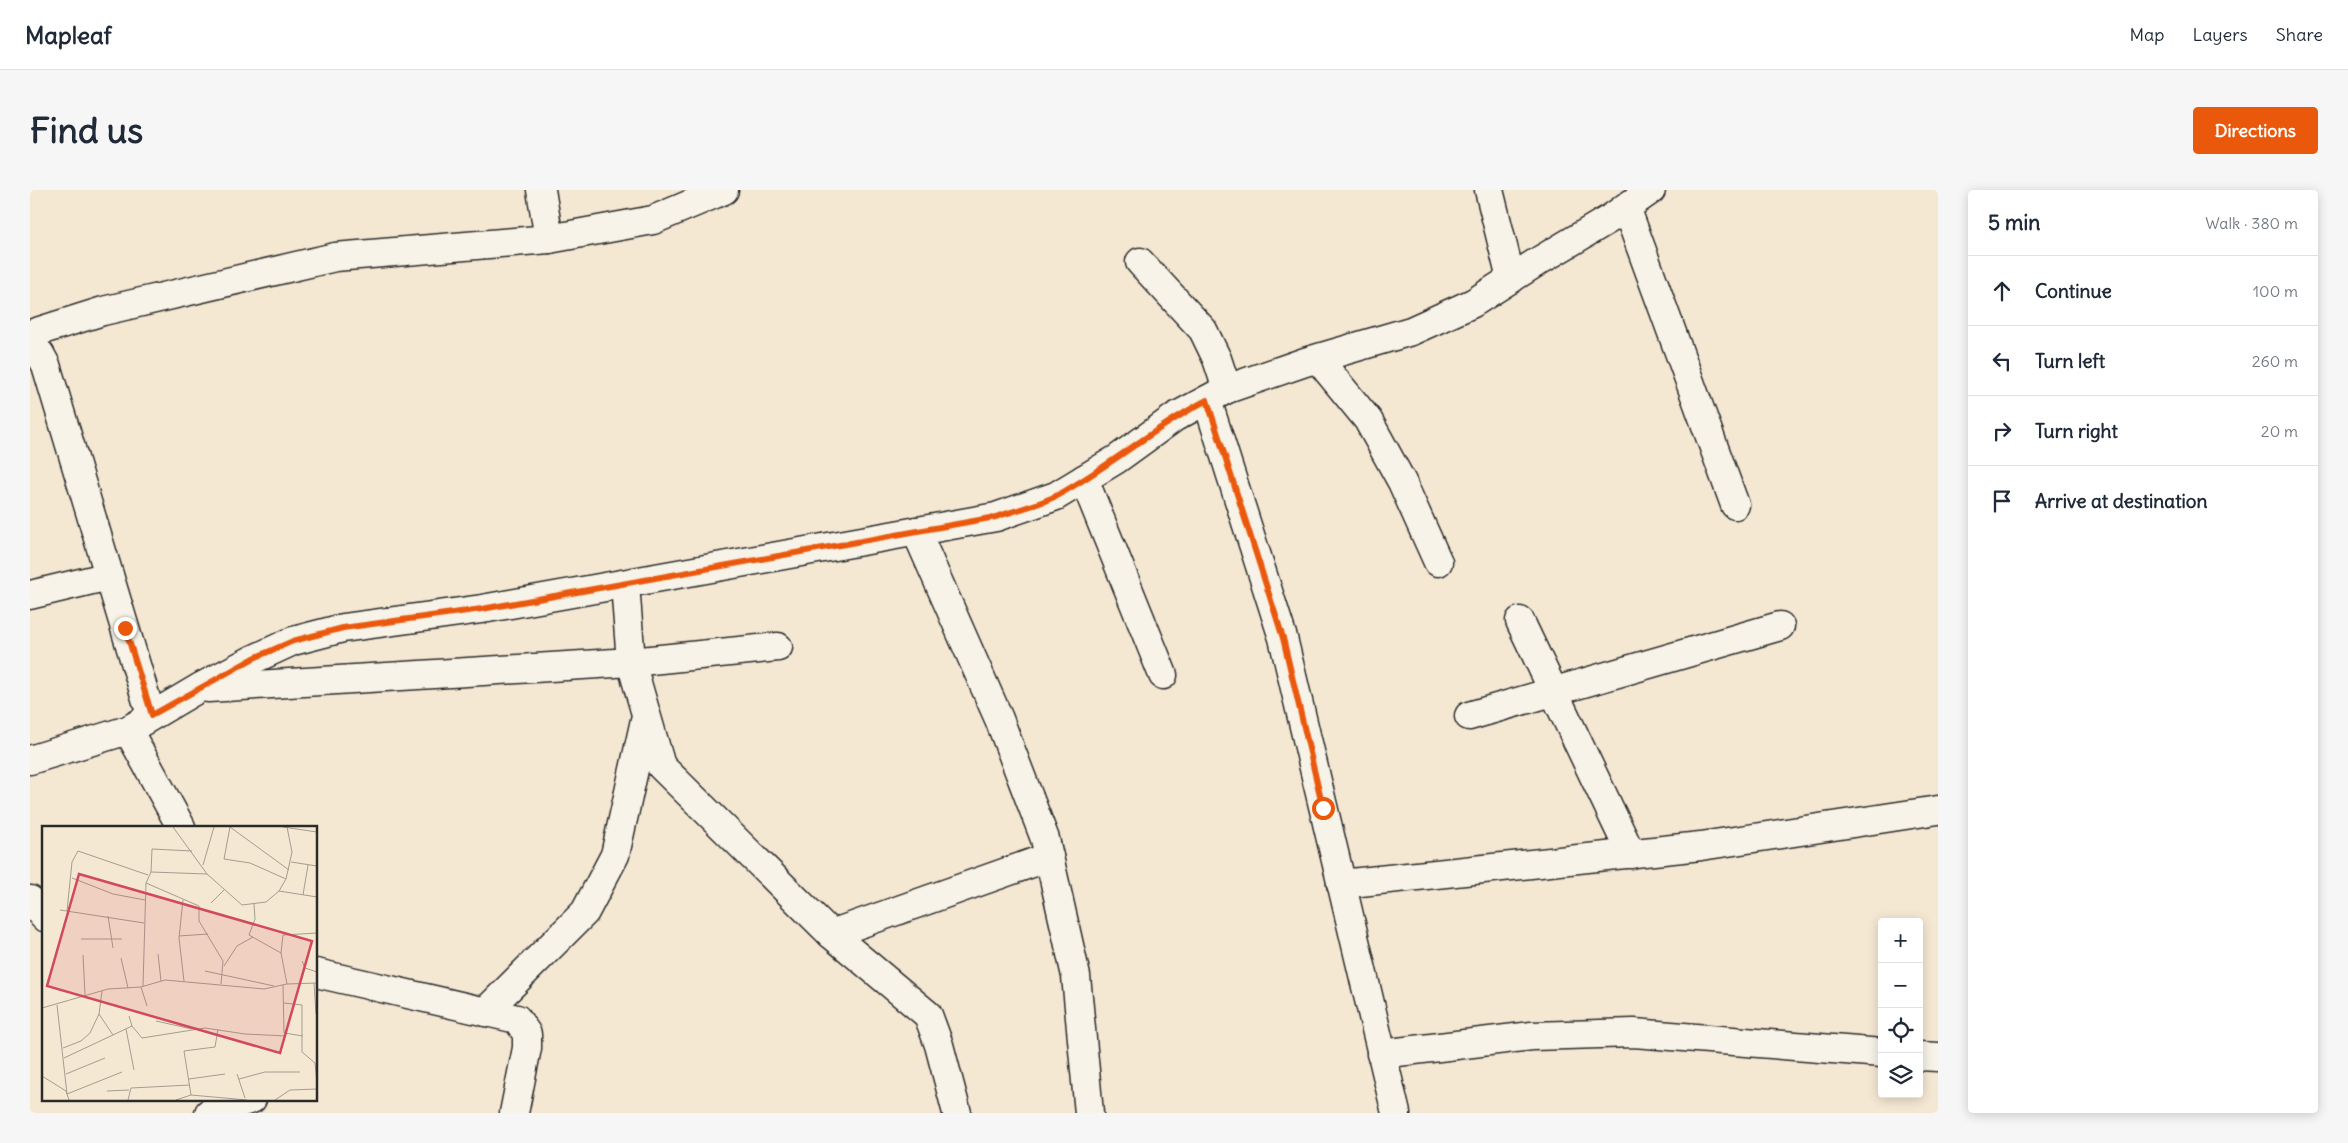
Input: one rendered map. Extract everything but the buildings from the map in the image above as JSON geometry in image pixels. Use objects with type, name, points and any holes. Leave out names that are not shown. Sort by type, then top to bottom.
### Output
[{"type":"street","points":[[541,190],[549,239]]},
{"type":"street","points":[[30,334],[103,311],[335,257],[549,239],[653,220],[724,190]]},
{"type":"street","points":[[1489,190],[1511,278]]},
{"type":"street","points":[[30,760],[128,730],[254,658],[293,641],[343,628],[482,609],[996,517],[1056,496],[1117,459],[1176,417],[1217,395],[1318,359],[1411,331],[1473,304],[1651,190]]},
{"type":"street","points":[[1626,207],[1735,504]]},
{"type":"street","points":[[1140,262],[1203,330],[1217,359],[1217,395],[1283,638],[1396,1113]]},
{"type":"street","points":[[30,345],[40,354],[46,365],[152,715]]},
{"type":"street","points":[[1318,359],[1368,420],[1402,482],[1438,562]]},
{"type":"street","points":[[1084,479],[1163,675]]},
{"type":"street","points":[[916,531],[1000,719],[1045,839],[1076,976],[1089,1113]]},
{"type":"street","points":[[30,595],[109,576]]},
{"type":"street","points":[[625,584],[631,662],[645,718],[660,766],[831,934],[928,1015],[939,1045],[957,1113]]},
{"type":"street","points":[[1520,621],[1631,854]]},
{"type":"street","points":[[1469,716],[1780,626]]},
{"type":"street","points":[[199,688],[631,662],[778,647]]},
{"type":"street","points":[[485,1012],[585,912],[615,855],[645,718]]},
{"type":"street","points":[[128,730],[181,826]]},
{"type":"street","points":[[1341,884],[1701,846],[1938,810]]},
{"type":"street","points":[[831,934],[1049,858]]},
{"type":"street","points":[[30,900],[42,915]]},
{"type":"street","points":[[318,973],[517,1020],[527,1034],[528,1048],[514,1113]]},
{"type":"street","points":[[1381,1054],[1532,1036],[1634,1033],[1878,1053]]},
{"type":"street","points":[[1923,1056],[1938,1058]]},
{"type":"street","points":[[209,1113],[249,1100]]},
{"type":"route","points":[[125,628],[152,715],[254,658],[293,641],[343,628],[482,609],[996,517],[1056,496],[1117,459],[1176,417],[1207,400],[1283,638],[1323,808]]}]
